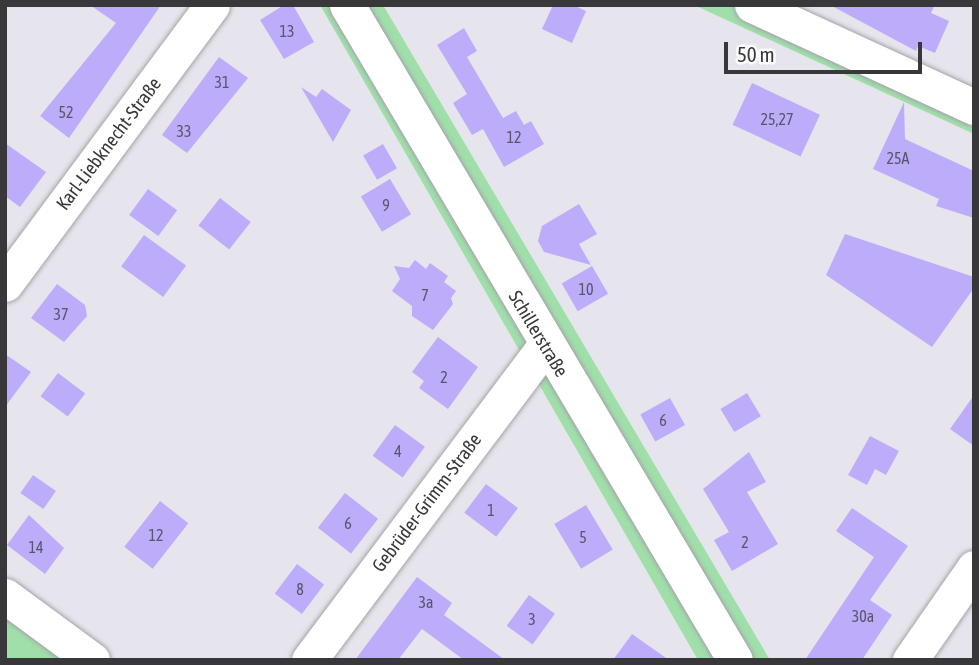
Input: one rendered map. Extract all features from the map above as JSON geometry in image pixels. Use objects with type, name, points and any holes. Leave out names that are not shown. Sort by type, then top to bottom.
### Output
[{"type":"street","name":"Karl-Liebknecht-Straße","points":[[5,284],[212,5]]},
{"type":"street","name":"Schillerstraße","points":[[347,5],[545,346],[735,660]]},
{"type":"street","points":[[752,5],[789,12],[974,107]]},
{"type":"street","name":"Gebrüder-Grimm-Straße","points":[[309,660],[545,346]]},
{"type":"street","points":[[910,660],[974,568]]},
{"type":"street","points":[[5,596],[92,660]]},
{"type":"green space","points":[[320,5],[383,5],[770,660],[698,660]]},
{"type":"green space","points":[[694,5],[790,5],[974,88],[974,134]]},
{"type":"green space","points":[[5,596],[92,660],[5,660]]},
{"type":"building","points":[[90,5],[161,5],[69,138],[40,116],[116,23]]},
{"type":"building","points":[[284,5],[293,5],[314,42],[284,59],[260,20]]},
{"type":"building","points":[[553,5],[573,5],[586,11],[572,43],[542,29]]},
{"type":"building","points":[[830,5],[935,5],[931,13],[949,21],[935,53],[918,46],[916,51]]},
{"type":"building","points":[[464,28],[477,51],[467,57],[503,118],[516,111],[524,125],[531,121],[544,144],[504,167],[483,129],[472,135],[453,103],[467,94],[437,45]]},
{"type":"building","points":[[219,57],[248,78],[187,153],[162,135]]},
{"type":"building","points":[[752,83],[820,115],[801,156],[733,125]]},
{"type":"building","points":[[301,87],[316,97],[322,89],[351,110],[333,142]]},
{"type":"building","points":[[904,102],[905,139],[974,171],[974,218],[936,206],[939,199],[873,169]]},
{"type":"building","points":[[5,143],[46,172],[20,207],[5,196]]},
{"type":"building","points":[[383,144],[397,168],[377,180],[363,156]]},
{"type":"building","points":[[390,179],[411,214],[382,232],[361,197]]},
{"type":"building","points":[[148,189],[177,210],[158,236],[129,215]]},
{"type":"building","points":[[220,198],[251,222],[229,250],[198,226]]},
{"type":"building","points":[[579,204],[597,234],[579,244],[591,265],[544,252],[538,241],[542,226]]},
{"type":"building","points":[[845,234],[974,277],[974,288],[932,347],[826,275]]},
{"type":"building","points":[[144,235],[186,266],[163,297],[121,267]]},
{"type":"building","points":[[415,260],[426,269],[430,263],[448,276],[444,282],[456,291],[451,298],[453,304],[433,330],[412,316],[412,306],[392,291],[400,279],[394,266],[409,268]]},
{"type":"building","points":[[592,266],[608,294],[578,311],[562,284]]},
{"type":"building","points":[[57,284],[85,305],[87,316],[64,342],[31,318]]},
{"type":"building","points":[[438,337],[478,367],[448,409],[419,388],[424,381],[412,372]]},
{"type":"building","points":[[5,354],[31,372],[5,407]]},
{"type":"building","points":[[58,373],[85,393],[68,417],[41,396]]},
{"type":"building","points":[[747,393],[761,416],[734,432],[720,409]]},
{"type":"building","points":[[974,395],[974,446],[950,429]]},
{"type":"building","points":[[670,398],[685,425],[655,442],[640,414]]},
{"type":"building","points":[[395,425],[425,447],[403,477],[373,456]]},
{"type":"building","points":[[870,436],[899,451],[886,475],[875,469],[867,485],[848,475]]},
{"type":"building","points":[[749,452],[766,482],[747,492],[778,544],[732,571],[714,540],[729,532],[703,489]]},
{"type":"building","points":[[33,475],[56,491],[43,509],[20,493]]},
{"type":"building","points":[[486,484],[518,508],[496,537],[464,513]]},
{"type":"building","points":[[345,493],[378,519],[351,554],[318,528]]},
{"type":"building","points":[[160,501],[188,523],[153,569],[124,547]]},
{"type":"building","points":[[586,505],[613,550],[581,569],[554,524]]},
{"type":"building","points":[[852,508],[908,546],[870,600],[892,615],[862,660],[805,660],[874,557],[836,531]]},
{"type":"building","points":[[29,515],[64,548],[45,574],[7,545]]},
{"type":"building","points":[[297,564],[324,584],[302,614],[275,594]]},
{"type":"building","points":[[417,577],[452,603],[444,615],[505,660],[464,660],[422,629],[398,660],[355,660]]},
{"type":"building","points":[[529,595],[555,614],[533,645],[507,626]]},
{"type":"building","points":[[632,634],[669,660],[613,660]]}]
